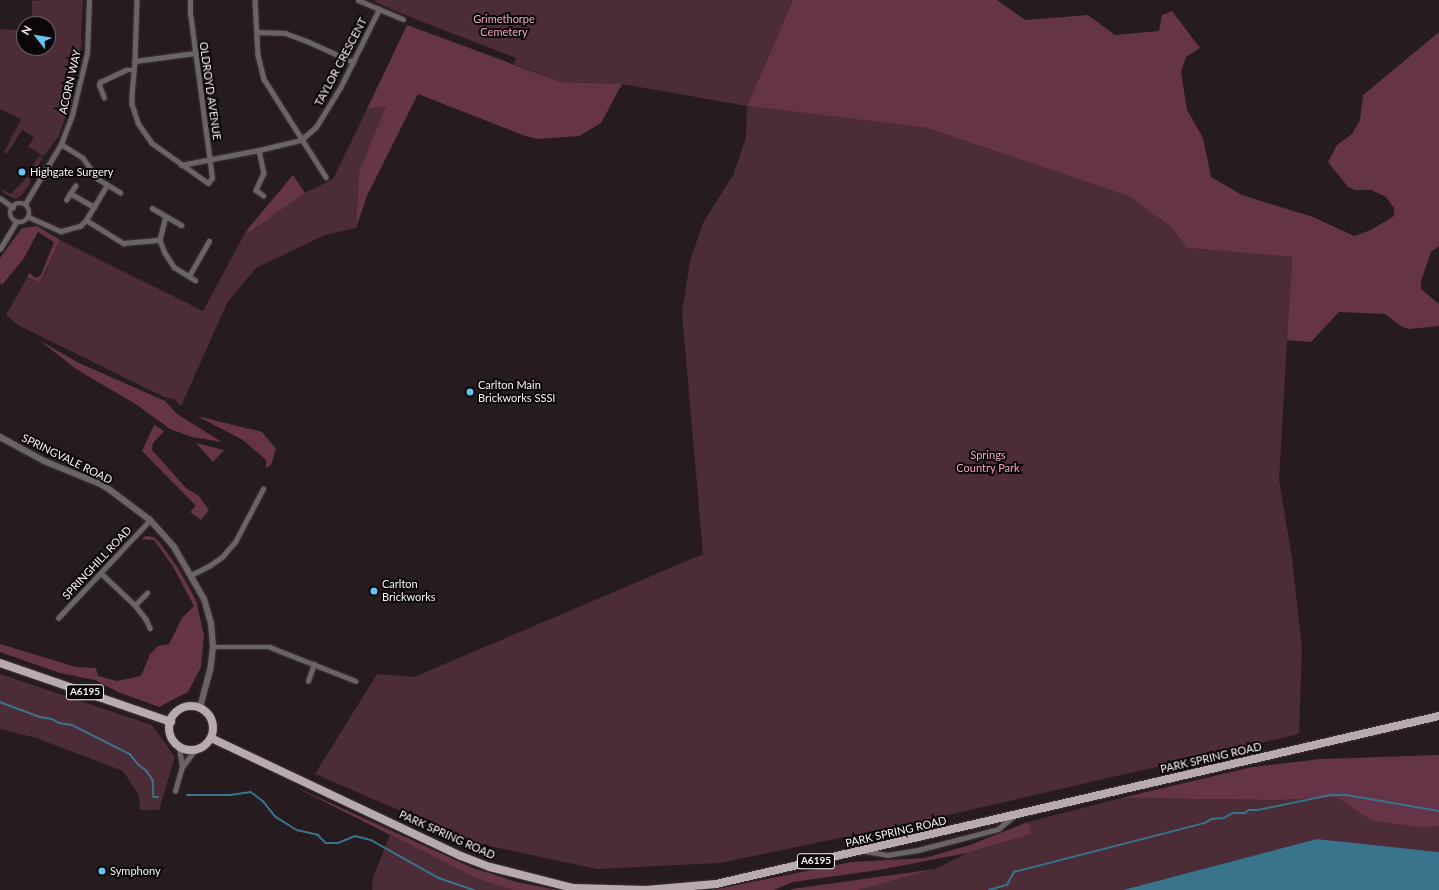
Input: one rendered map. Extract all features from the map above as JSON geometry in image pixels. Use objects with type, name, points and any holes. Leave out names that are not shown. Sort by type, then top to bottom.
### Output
[{"type":"main road","name":"A6195","points":[[0,663],[171,722]]},
{"type":"main road","points":[[194,707],[200,708],[205,711],[212,721],[213,726],[211,738],[204,746],[195,750],[179,747],[171,736],[171,722],[173,716],[182,709],[194,707]]},
{"type":"main road","name":"PARK SPRING ROAD","points":[[211,738],[461,856],[519,876],[573,888],[646,890],[716,884],[1439,716]]},
{"type":"street","name":"ACORN WAY","points":[[24,204],[61,144],[75,107],[79,81],[87,53],[89,0]]},
{"type":"street","points":[[137,0],[132,104],[138,123],[152,143],[181,165],[210,158],[259,150],[301,140]]},
{"type":"street","name":"OLDROYD AVENUE","points":[[181,165],[208,183],[212,178],[190,0]]},
{"type":"street","points":[[255,0],[258,55],[264,79],[301,140],[326,177]]},
{"type":"street","points":[[358,0],[403,19]]},
{"type":"street","name":"TAYLOR CRESCENT","points":[[301,140],[316,127],[340,88],[379,9]]},
{"type":"street","points":[[257,32],[285,34],[307,41],[353,62]]},
{"type":"street","points":[[135,61],[196,53]]},
{"type":"street","points":[[104,98],[99,85],[100,82],[126,70],[134,70]]},
{"type":"street","points":[[61,144],[83,158],[94,175],[106,185],[120,192]]},
{"type":"street","points":[[259,150],[264,174],[256,190],[263,195]]},
{"type":"street","points":[[29,217],[61,231],[80,226],[86,220],[106,185]]},
{"type":"street","points":[[66,200],[75,186]]},
{"type":"street","points":[[70,193],[94,207]]},
{"type":"street","points":[[0,198],[12,207]]},
{"type":"street","points":[[18,204],[24,204],[29,209],[29,217],[24,222],[16,222],[11,217],[12,207],[18,204]]},
{"type":"street","points":[[152,208],[182,225]]},
{"type":"street","points":[[166,216],[160,240],[171,263],[195,280]]},
{"type":"street","points":[[86,220],[123,243],[160,240]]},
{"type":"street","points":[[0,249],[16,222]]},
{"type":"street","points":[[188,276],[209,241]]},
{"type":"street","name":"SPRINGVALE ROAD","points":[[0,437],[44,461],[98,483],[150,520],[174,547],[204,599],[211,623],[213,647],[210,670],[200,708]]},
{"type":"street","points":[[191,575],[210,566],[222,557],[235,542],[264,489]]},
{"type":"street","name":"SPRINGHILL ROAD","points":[[58,618],[150,520]]},
{"type":"street","points":[[101,573],[135,606],[146,619],[150,628]]},
{"type":"street","points":[[135,606],[147,594]]},
{"type":"street","points":[[213,647],[270,647],[356,681]]},
{"type":"street","points":[[308,681],[314,664]]},
{"type":"street","points":[[176,791],[182,767],[179,747]]},
{"type":"street","points":[[182,767],[195,750]]},
{"type":"street","points":[[862,851],[887,855],[918,850],[998,829],[1015,815]]},
{"type":"green space","points":[[83,0],[82,43],[73,80],[71,103],[58,137],[44,156],[28,147],[34,137],[22,130],[7,154],[4,152],[21,119],[0,109],[0,29],[16,29],[16,56],[56,56],[56,16],[32,16],[32,1]]},
{"type":"green space","name":"Grimethorpe Cemetery","points":[[375,0],[793,0],[747,106],[622,84],[561,82],[514,64],[516,58],[410,17],[375,2]]},
{"type":"green space","points":[[387,105],[359,172],[356,228],[325,235],[256,268],[228,301],[181,406],[174,399],[164,397],[18,325],[6,315],[27,278],[41,283],[60,240],[203,311],[246,231],[250,232],[305,193],[333,179],[367,109]]},
{"type":"green space","name":"Springs Country Park","points":[[747,106],[927,128],[1128,196],[1170,226],[1187,248],[1292,257],[1279,480],[1292,558],[1302,648],[1299,734],[931,819],[720,863],[597,869],[475,843],[315,774],[377,674],[414,677],[703,554],[682,313],[690,261],[703,223],[733,175],[746,138]]},
{"type":"green space","points":[[39,156],[43,158],[30,177],[30,184],[22,195],[15,199],[2,192],[1,189],[11,194],[29,175],[28,173]]},
{"type":"green space","points":[[0,674],[152,725],[175,757],[159,810],[140,810],[139,795],[123,771],[36,738],[0,729]]},
{"type":"green space","points":[[1336,797],[1372,821],[1423,828],[1439,826],[1439,852],[1317,839],[1123,890],[859,890],[935,869],[967,853],[1030,834],[1028,822],[1121,798],[1280,800]]},
{"type":"green space","points":[[390,835],[480,880],[513,890],[372,890],[373,877]]},
{"type":"shaded area","points":[[793,0],[997,0],[1025,20],[1088,15],[1115,35],[1159,31],[1162,15],[1172,11],[1200,48],[1186,57],[1181,72],[1187,110],[1203,138],[1211,177],[1242,195],[1313,217],[1354,236],[1371,230],[1394,216],[1394,208],[1386,197],[1371,190],[1355,190],[1348,187],[1328,162],[1337,145],[1352,134],[1360,120],[1363,95],[1439,32],[1439,246],[1431,252],[1421,281],[1421,289],[1439,304],[1439,326],[1409,329],[1402,327],[1385,314],[1339,312],[1311,342],[1287,340],[1292,257],[1187,248],[1170,226],[1128,196],[927,128],[747,106]]},
{"type":"shaded area","points":[[407,25],[561,82],[622,84],[601,123],[579,136],[538,139],[525,136],[418,94],[367,196],[356,228],[359,172],[386,106],[367,109]]},
{"type":"shaded area","points":[[293,175],[305,193],[250,232],[246,231]]},
{"type":"shaded area","points":[[37,226],[60,240],[40,283],[27,277],[29,273],[36,278],[41,275],[54,242],[38,232],[24,258],[2,285],[0,283],[0,258],[22,228]]},
{"type":"shaded area","points":[[39,340],[79,363],[165,401],[177,414],[222,442],[192,437],[170,429],[137,405],[76,369]]},
{"type":"shaded area","points":[[197,416],[262,432],[276,449],[271,465],[266,468],[266,460],[243,440]]},
{"type":"shaded area","points":[[154,425],[164,431],[153,443],[152,450],[186,488],[199,496],[209,510],[201,520],[190,512],[196,506],[142,451]]},
{"type":"shaded area","points":[[196,443],[224,450],[213,462]]},
{"type":"shaded area","points":[[146,536],[154,537],[160,543],[178,568],[196,600],[204,636],[201,667],[188,692],[159,707],[118,692],[95,680],[60,673],[0,652],[0,644],[76,667],[96,668],[98,676],[117,681],[141,676],[150,654],[158,646],[169,644],[182,618],[194,606],[172,565],[154,540],[141,539]]},
{"type":"shaded area","points":[[1439,755],[1439,826],[1423,828],[1372,821],[1336,797],[1280,800],[1121,798],[1252,767],[1321,759]]},
{"type":"shaded area","points":[[289,784],[473,868],[517,882],[557,890],[513,890],[480,880]]},
{"type":"shaded area","points":[[1028,822],[1031,834],[967,853],[879,870],[793,882],[774,890],[712,890],[851,862],[925,858],[970,845]]},
{"type":"shaded area","points":[[935,869],[859,890],[791,890],[792,889]]},
{"type":"water","points":[[1317,839],[1439,852],[1439,890],[1123,890]]},
{"type":"waterway","points":[[0,702],[40,717],[52,719],[59,723],[72,725],[130,754],[139,765],[146,770],[153,780],[154,797],[158,797]]},
{"type":"waterway","points":[[187,795],[230,795],[251,792],[263,801],[276,817],[297,830],[318,835],[326,843],[338,843],[355,836],[371,840],[439,878],[474,890]]},
{"type":"waterway","points":[[989,890],[1007,885],[1014,872],[1205,823],[1212,819],[1224,818],[1233,813],[1245,813],[1249,810],[1258,810],[1331,795],[1347,795],[1439,811]]},
{"type":"place","name":"Highgate Surgery","points":[[22,172]]},
{"type":"place","name":"Carlton Main Brickworks SSSI","points":[[470,392]]},
{"type":"place","name":"Carlton Brickworks","points":[[374,591]]},
{"type":"place","name":"Symphony","points":[[102,871]]}]
